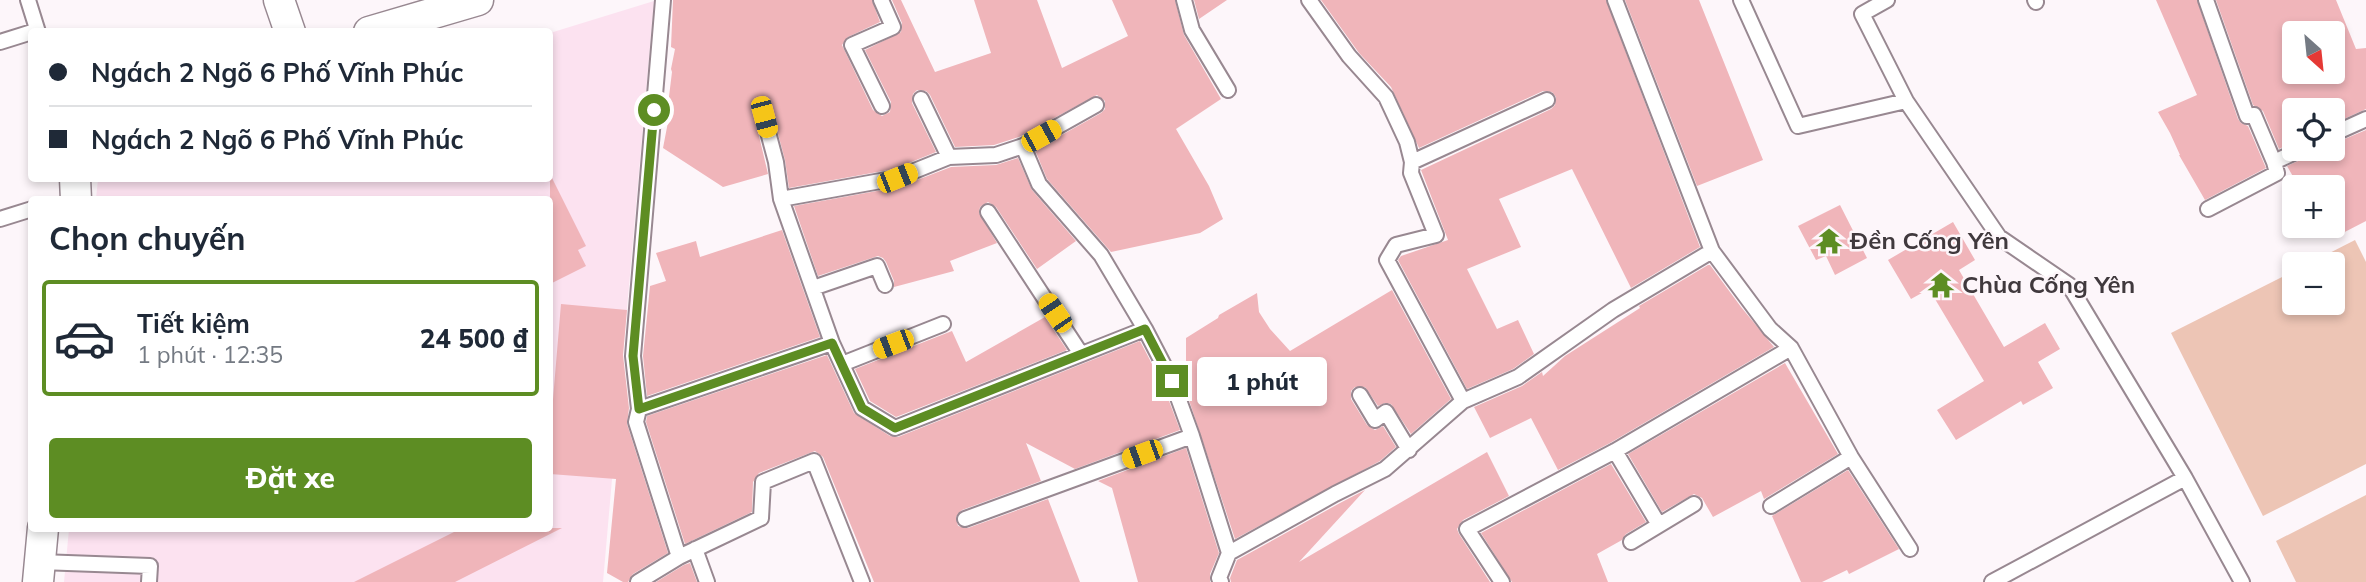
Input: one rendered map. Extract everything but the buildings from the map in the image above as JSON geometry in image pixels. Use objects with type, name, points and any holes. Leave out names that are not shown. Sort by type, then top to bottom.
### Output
[{"type":"street","points":[[279,0],[289,28]]},
{"type":"street","points":[[383,28],[478,0]]},
{"type":"street","points":[[39,572],[43,532]]},
{"type":"lane","points":[[28,0],[34,28]]},
{"type":"lane","points":[[663,0],[633,356],[639,409],[636,422],[679,557]]},
{"type":"lane","points":[[881,0],[893,27],[852,45],[882,106]]},
{"type":"lane","points":[[1184,0],[1192,30],[1228,90]]},
{"type":"lane","points":[[1309,0],[1349,56],[1386,97],[1407,142],[1412,162],[1411,173],[1436,235],[1396,245],[1387,260],[1463,401]]},
{"type":"lane","points":[[1615,0],[1712,251],[1770,329],[1791,348],[1851,457],[1910,549]]},
{"type":"lane","points":[[1741,0],[1798,126],[1906,101]]},
{"type":"lane","points":[[1887,0],[1862,15],[1906,101],[1999,237],[2069,285],[2185,478],[2242,582]]},
{"type":"lane","points":[[2206,0],[2247,116],[2254,115],[2277,173],[2208,209]]},
{"type":"lane","points":[[0,42],[28,33]]},
{"type":"lane","points":[[921,99],[949,157]]},
{"type":"lane","points":[[1412,162],[1548,100]]},
{"type":"lane","points":[[781,199],[897,178],[949,157],[996,155],[1023,146],[1096,105]]},
{"type":"lane","points":[[764,117],[776,162],[781,199],[832,343],[862,408],[895,428],[1145,329]]},
{"type":"lane","points":[[2345,129],[2366,119]]},
{"type":"lane","points":[[1023,146],[1039,184],[1101,255],[1172,381],[1229,553]]},
{"type":"lane","points":[[2274,162],[2282,158]]},
{"type":"lane","points":[[0,219],[28,210]]},
{"type":"lane","points":[[988,212],[1081,354]]},
{"type":"lane","points":[[1221,582],[1219,578],[1229,553],[1385,469],[1463,401],[1518,377],[1613,310],[1712,251]]},
{"type":"lane","points":[[813,288],[877,265],[884,285]]},
{"type":"lane","points":[[842,364],[943,324]]},
{"type":"lane","points":[[639,409],[832,343]]},
{"type":"lane","points":[[1502,582],[1467,529],[1615,451],[1791,348]]},
{"type":"lane","points":[[1360,395],[1375,420],[1386,412],[1409,450]]},
{"type":"lane","points":[[965,519],[1192,436]]},
{"type":"lane","points":[[1615,451],[1659,525]]},
{"type":"lane","points":[[1771,506],[1851,457]]},
{"type":"lane","points":[[638,582],[679,557],[761,518],[763,482],[814,461],[862,582]]},
{"type":"lane","points":[[1992,582],[2185,478]]},
{"type":"lane","points":[[1631,542],[1694,504]]},
{"type":"lane","points":[[695,549],[707,582]]},
{"type":"lane","points":[[39,572],[150,566],[149,582]]},
{"type":"shaded area","points":[[654,1],[603,582],[64,582],[69,532],[553,532],[553,196],[96,196],[98,182],[553,182],[553,32]]},
{"type":"shaded area","points":[[2355,240],[2366,262],[2366,464],[2263,516],[2171,333],[2282,277],[2282,315],[2345,315],[2345,252],[2332,252]]},
{"type":"shaded area","points":[[2366,495],[2366,582],[2296,582],[2276,541]]},
{"type":"place","name":"Đền Cống Yên","points":[[1829,241]]},
{"type":"place","name":"Chùa Cống Yên","points":[[1941,285]]},
{"type":"route","points":[[654,110],[633,356],[639,409],[832,343],[862,408],[895,428],[1145,329],[1172,381]]}]
